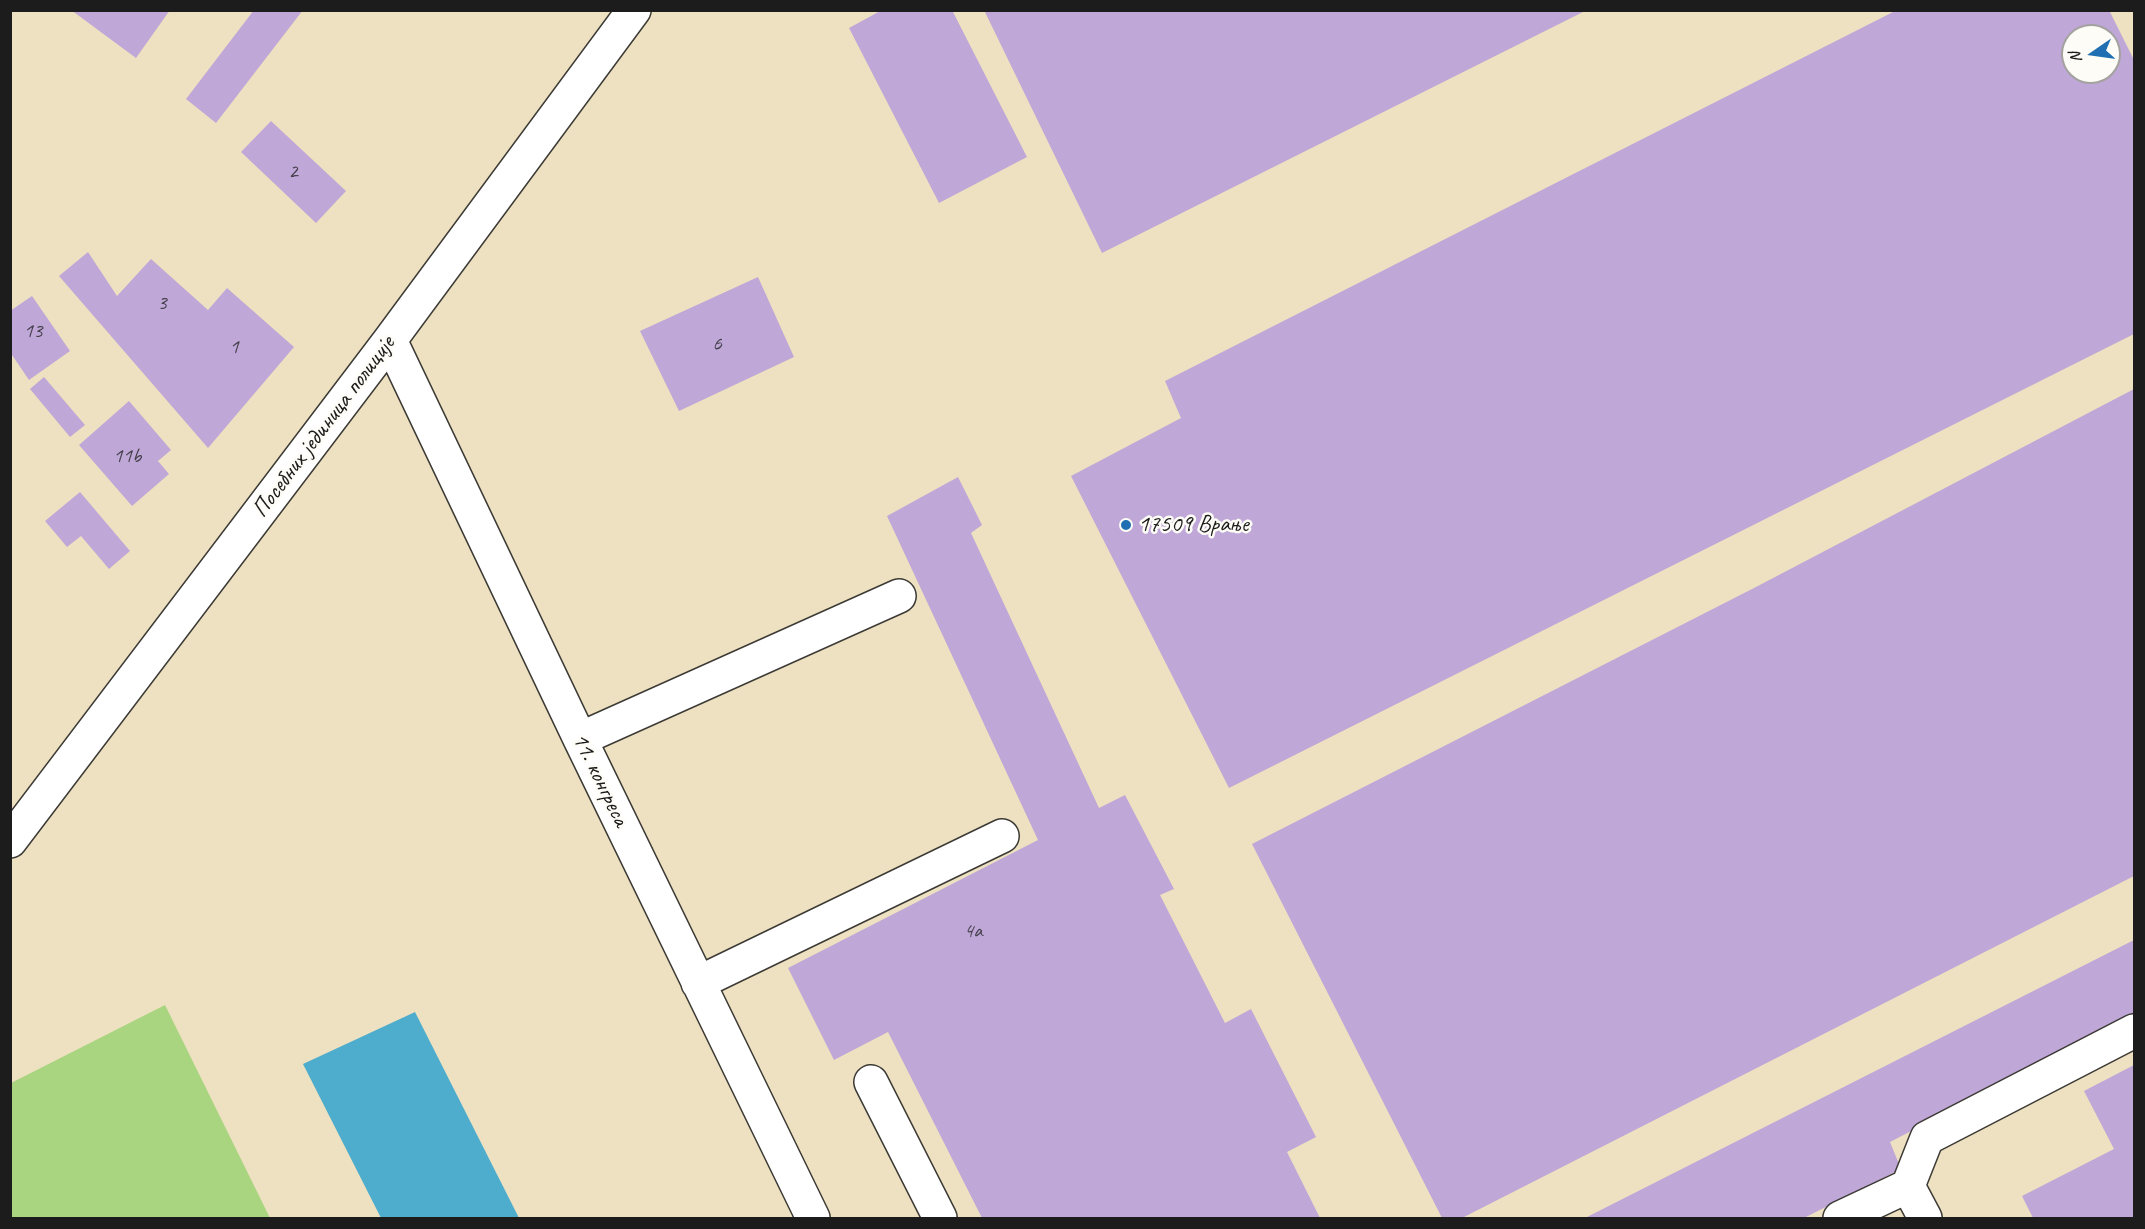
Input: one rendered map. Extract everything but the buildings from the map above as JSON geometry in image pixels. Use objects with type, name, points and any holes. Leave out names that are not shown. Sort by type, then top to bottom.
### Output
[{"type":"street","name":"Посебних јединица полиције","points":[[10,841],[390,340],[634,10]]},
{"type":"street","name":"11. конгреса","points":[[390,340],[580,739],[813,1218]]},
{"type":"street","points":[[580,739],[899,596]]},
{"type":"street","points":[[698,983],[1002,836]]},
{"type":"street","points":[[1840,1218],[1908,1186],[1927,1138],[2134,1031]]},
{"type":"street","points":[[871,1082],[940,1218]]},
{"type":"street","points":[[1908,1186],[1925,1218]]},
{"type":"green space","points":[[165,1005],[270,1218],[11,1218],[11,1083]]},
{"type":"water","points":[[415,1012],[519,1218],[381,1218],[303,1064]]},
{"type":"place","name":"17509 Врање","points":[[1126,525]]}]
